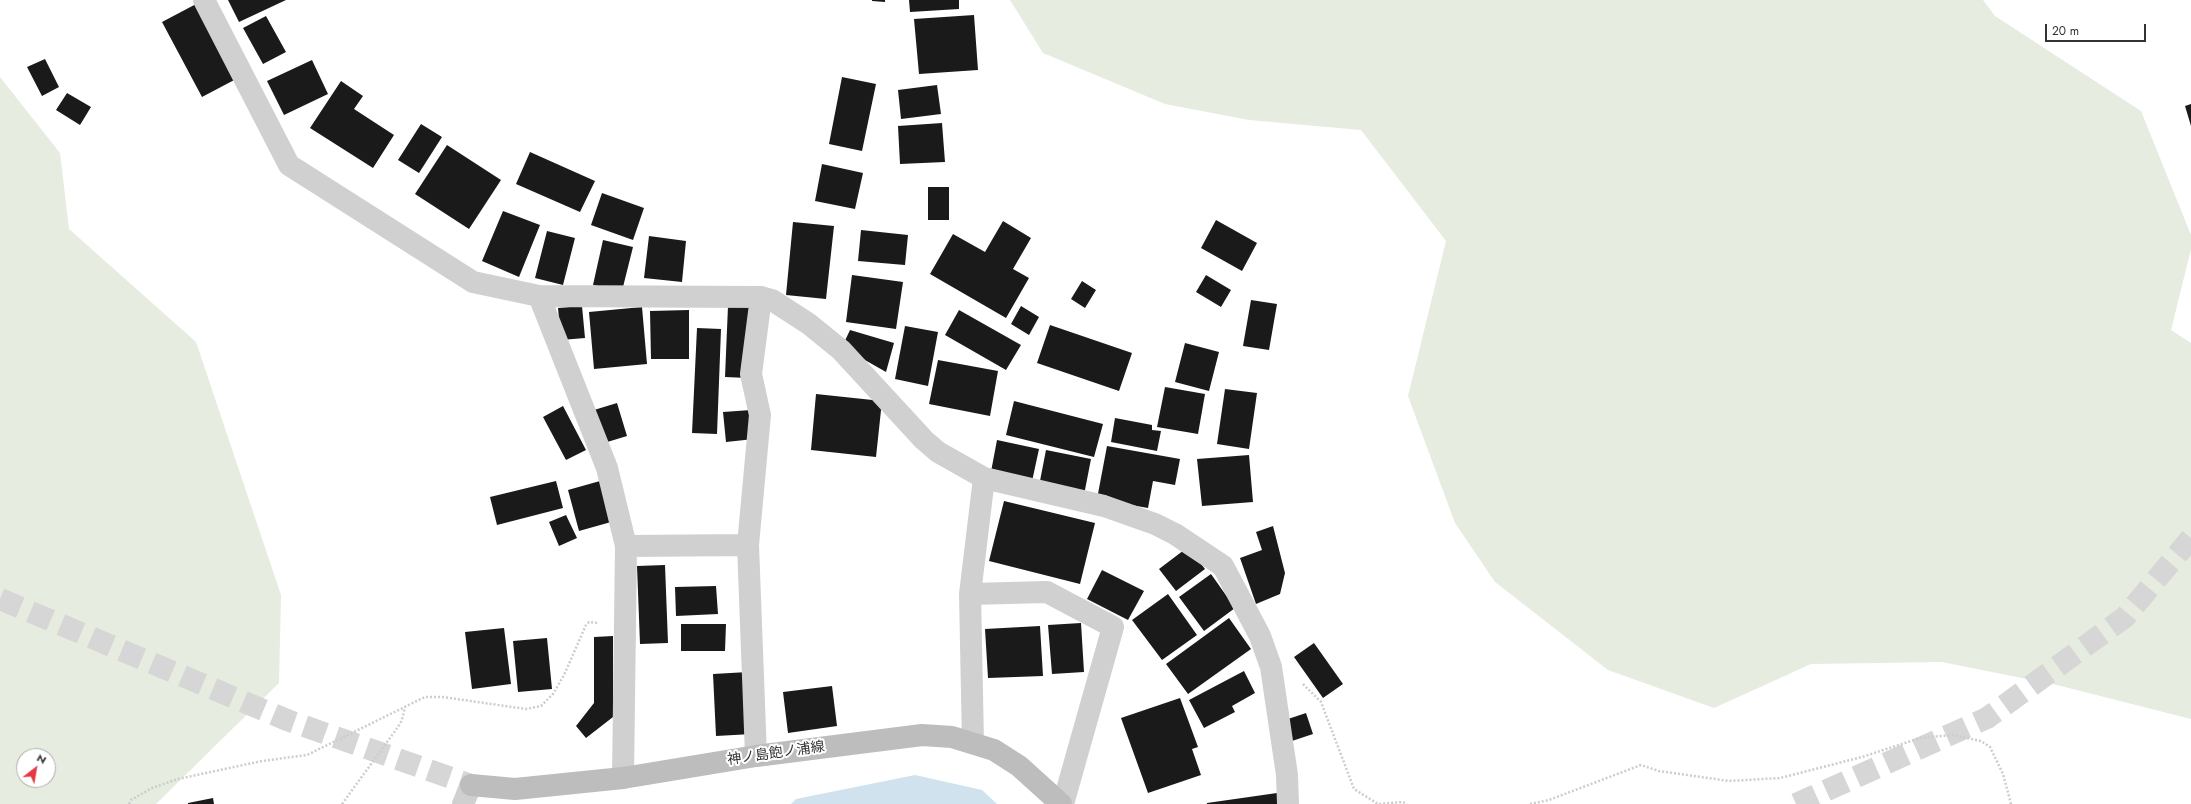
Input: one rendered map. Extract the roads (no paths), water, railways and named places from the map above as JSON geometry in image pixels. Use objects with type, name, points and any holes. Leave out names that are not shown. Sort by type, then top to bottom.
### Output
[{"type":"main road","name":"神ノ島飽ノ浦線","points":[[467,795],[623,778],[756,756],[922,735],[952,737],[994,750],[1019,766],[1062,804]]},
{"type":"street","points":[[204,0],[289,165],[473,282],[539,296],[761,297],[779,304],[809,324],[842,350],[924,440],[938,452],[984,478],[1104,506],[1155,524],[1175,534],[1223,566],[1260,636],[1271,667],[1287,775],[1288,804]]},
{"type":"street","points":[[539,296],[607,468],[626,546],[623,778]]},
{"type":"street","points":[[756,756],[748,545],[760,415],[751,374],[761,297]]},
{"type":"street","points":[[973,744],[970,594],[984,478]]},
{"type":"street","points":[[626,546],[748,545]]},
{"type":"street","points":[[970,594],[1047,592],[1113,627],[1062,804]]},
{"type":"water","points":[[915,775],[982,790],[997,804],[791,804],[796,799]]},
{"type":"tunnel","points":[[1796,804],[1987,718],[2125,617],[2191,538]]},
{"type":"tunnel","points":[[0,599],[287,720],[471,785]]}]
